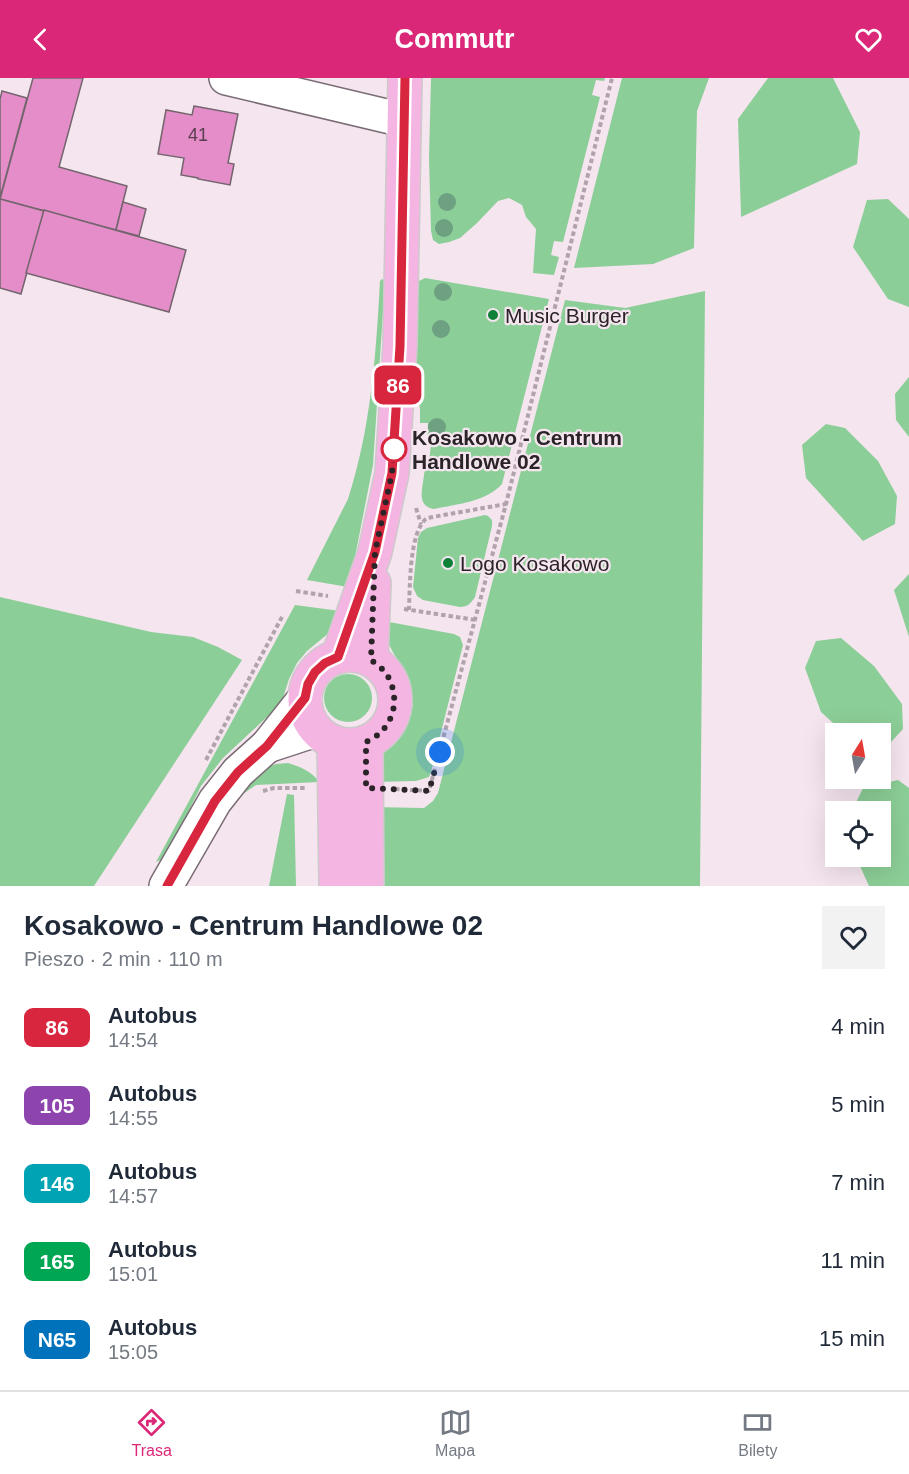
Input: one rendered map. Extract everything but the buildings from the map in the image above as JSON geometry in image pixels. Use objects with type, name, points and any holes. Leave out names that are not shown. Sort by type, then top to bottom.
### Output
[{"type":"main road","points":[[338,657],[375,552],[392,473],[400,346],[405,78]]},
{"type":"main road","points":[[371,660],[375,552]]},
{"type":"main road","points":[[355,655],[371,660],[384,671],[393,686],[395,703],[391,719],[380,733],[366,742],[344,745],[325,736],[310,720],[305,698],[308,684],[315,672],[325,663],[338,657],[355,655]]},
{"type":"main road","points":[[325,736],[335,788],[367,886]]},
{"type":"main road","points":[[336,886],[335,788],[366,742]]},
{"type":"street","points":[[226,78],[403,120]]},
{"type":"street","points":[[166,886],[215,801],[238,772],[267,746],[305,698]]},
{"type":"street","points":[[267,746],[325,736]]},
{"type":"path","points":[[335,788],[429,791],[506,504],[612,78]]},
{"type":"path","points":[[409,610],[413,553],[416,535],[422,521],[427,518],[506,504]]},
{"type":"path","points":[[202,766],[283,615]]},
{"type":"green space","points":[[431,78],[605,78],[604,81],[596,80],[592,95],[600,97],[563,242],[554,241],[551,255],[559,257],[554,275],[533,273],[536,229],[526,217],[522,205],[509,198],[498,201],[460,238],[439,244],[433,240],[429,158]]},
{"type":"green space","points":[[622,78],[709,78],[697,111],[694,248],[653,264],[574,268]]},
{"type":"green space","points":[[768,78],[833,78],[860,132],[857,164],[741,217],[738,119]]},
{"type":"green space","points":[[888,199],[909,219],[909,307],[888,299],[853,247],[867,200]]},
{"type":"green space","points":[[425,278],[549,299],[502,484],[480,499],[434,509],[423,503],[422,499],[425,462],[429,462],[431,445],[427,445],[428,423],[420,423],[420,409],[412,372],[417,282]]},
{"type":"green space","points":[[382,279],[385,281],[373,465],[352,572],[348,587],[307,580],[348,499],[356,472],[371,391]]},
{"type":"green space","points":[[705,291],[700,886],[373,886],[372,807],[424,808],[433,801],[438,793],[565,300],[625,308]]},
{"type":"green space","points":[[909,377],[909,437],[896,420],[895,394]]},
{"type":"green space","points":[[826,424],[845,428],[878,461],[897,496],[895,524],[863,541],[806,478],[802,445]]},
{"type":"green space","points":[[485,515],[492,520],[492,526],[475,597],[472,601],[460,607],[423,600],[417,596],[413,587],[418,538],[421,532],[427,528]]},
{"type":"green space","points":[[909,574],[909,637],[894,590]]},
{"type":"green space","points":[[0,597],[151,632],[193,637],[242,660],[94,886],[0,886]]},
{"type":"green space","points":[[295,605],[340,611],[330,632],[307,651],[297,663],[281,704],[223,758],[201,786],[163,859],[156,862]]},
{"type":"green space","points":[[389,622],[454,634],[460,637],[463,645],[431,772],[429,777],[416,781],[372,782],[380,758],[405,724],[413,705],[407,676],[389,643],[387,629]]},
{"type":"green space","points":[[841,638],[874,666],[902,704],[903,729],[891,742],[891,723],[833,723],[821,712],[805,668],[816,641]]},
{"type":"green space","points":[[343,674],[353,674],[365,681],[372,693],[372,703],[365,715],[353,722],[343,722],[328,711],[324,703],[324,693],[335,678]]},
{"type":"green space","points":[[288,763],[309,772],[319,782],[256,785],[240,796],[218,825],[219,814],[257,772],[276,764]]},
{"type":"green space","points":[[898,780],[909,788],[909,886],[869,886],[860,867],[891,867],[891,801],[857,801],[863,789],[891,789],[891,782]]},
{"type":"green space","points":[[287,794],[294,795],[296,886],[269,886]]},
{"type":"bus line","name":"86","points":[[167,886],[215,801],[238,772],[267,746],[305,698],[308,684],[315,672],[325,663],[338,657],[375,552],[392,473],[396,422],[400,346],[405,78]]},
{"type":"place","name":"Music Burger","points":[[493,315]]},
{"type":"place","name":"Kosakowo - Centrum Handlowe 02","points":[[394,449]]},
{"type":"place","name":"Logo Kosakowo","points":[[448,563]]},
{"type":"route","points":[[394,449],[392,473],[375,552],[371,660],[384,671],[393,686],[395,703],[391,719],[380,733],[366,742],[366,788],[429,791],[440,752]]}]
